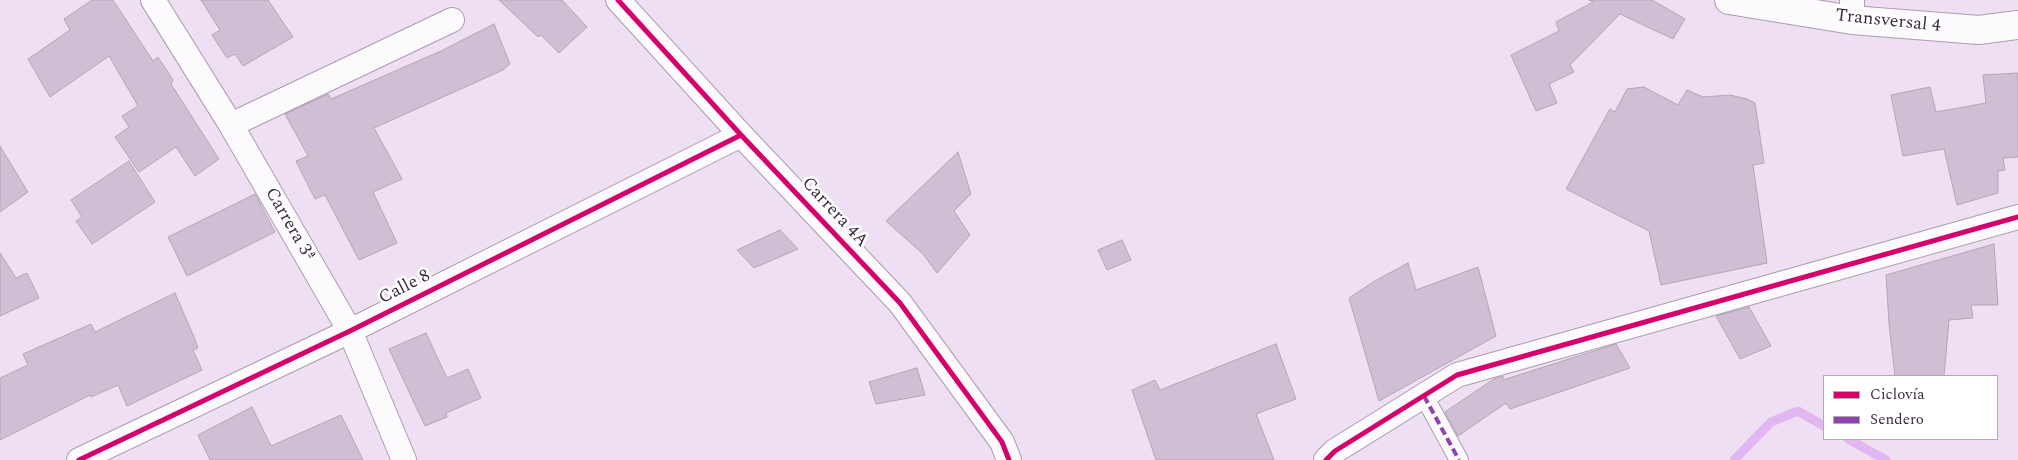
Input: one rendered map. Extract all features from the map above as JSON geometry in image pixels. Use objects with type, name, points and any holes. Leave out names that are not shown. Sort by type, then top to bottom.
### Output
[{"type":"street","name":"Carrera 3ª","points":[[153,0],[231,124],[350,331],[404,460]]},
{"type":"street","name":"Carrera 4A","points":[[618,0],[741,135],[900,303],[1002,442],[1009,460]]},
{"type":"street","name":"Transversal 4","points":[[1729,0],[1852,10],[1979,30],[2018,25]]},
{"type":"street","points":[[231,124],[452,20]]},
{"type":"street","name":"Calle 8","points":[[79,460],[350,331],[741,135]]},
{"type":"street","points":[[1326,460],[1335,450],[1457,375],[2018,217]]},
{"type":"street","points":[[1424,396],[1459,460]]},
{"type":"building","points":[[92,0],[113,0],[153,61],[158,57],[173,80],[171,84],[219,159],[195,176],[176,147],[139,172],[115,137],[129,127],[122,116],[138,106],[109,56],[50,97],[28,59],[70,30],[64,19]]},
{"type":"building","points":[[201,0],[268,0],[293,37],[243,66],[235,54],[227,58],[212,35],[220,30]]},
{"type":"building","points":[[499,0],[562,0],[587,27],[559,53],[541,35],[538,37]]},
{"type":"building","points":[[1589,0],[1652,0],[1685,19],[1673,39],[1620,14],[1570,65],[1574,72],[1549,84],[1557,103],[1536,111],[1511,55],[1559,31],[1556,22],[1593,2]]},
{"type":"building","points":[[494,24],[510,64],[503,70],[374,128],[402,179],[373,192],[397,243],[359,260],[325,195],[315,199],[296,161],[308,156],[285,114],[328,94],[331,99],[441,51]]},
{"type":"building","points":[[2018,73],[2018,157],[2003,158],[2005,170],[1998,171],[1998,193],[1957,205],[1944,149],[1903,156],[1891,95],[1930,87],[1936,112],[1986,103],[1983,75]]},
{"type":"building","points":[[1644,87],[1678,105],[1687,90],[1703,97],[1730,95],[1755,103],[1764,163],[1753,165],[1767,263],[1661,285],[1649,231],[1566,189],[1610,109],[1615,112],[1627,89]]},
{"type":"building","points":[[0,146],[28,192],[0,212]]},
{"type":"building","points":[[958,152],[971,194],[954,211],[970,235],[937,273],[923,254],[886,221]]},
{"type":"building","points":[[129,161],[155,202],[92,244],[76,221],[82,217],[71,200]]},
{"type":"building","points":[[255,194],[275,232],[187,276],[168,237]]},
{"type":"building","points":[[780,230],[798,249],[754,268],[737,250]]},
{"type":"building","points":[[1122,240],[1131,260],[1107,270],[1098,250]]},
{"type":"building","points":[[1994,244],[1998,305],[1971,305],[1973,318],[1949,320],[1944,375],[1895,375],[1886,275]]},
{"type":"building","points":[[0,253],[16,278],[27,273],[39,298],[0,316]]},
{"type":"building","points":[[1408,263],[1416,290],[1478,267],[1496,336],[1379,401],[1349,298],[1373,282]]},
{"type":"building","points":[[175,293],[198,348],[193,350],[202,370],[127,406],[118,385],[91,397],[90,395],[0,440],[0,378],[28,365],[23,354],[91,324],[95,332]]},
{"type":"building","points":[[1749,307],[1771,346],[1740,359],[1716,316]]},
{"type":"building","points":[[426,333],[447,378],[468,369],[481,398],[446,413],[447,417],[425,426],[389,349]]},
{"type":"building","points":[[1276,344],[1296,399],[1256,414],[1274,460],[1156,460],[1132,390],[1155,380],[1160,390]]},
{"type":"building","points":[[1616,344],[1630,368],[1510,409],[1506,403],[1458,436],[1445,412],[1494,379],[1503,376],[1503,380]]},
{"type":"building","points":[[917,368],[925,395],[876,404],[869,382]]},
{"type":"building","points":[[252,407],[271,446],[341,415],[363,460],[210,460],[198,435]]},
{"type":"waterway","points":[[1734,460],[1771,422],[1798,411],[1823,425]]},
{"type":"waterway","points":[[1850,440],[1886,460]]},
{"type":"marked path","points":[[1424,396],[1459,460]]},
{"type":"cycle path","points":[[618,0],[741,135],[900,303],[1002,442],[1009,460]]},
{"type":"cycle path","points":[[79,460],[350,331],[741,135]]},
{"type":"cycle path","points":[[1326,460],[1335,451],[1457,375],[2018,217]]}]
